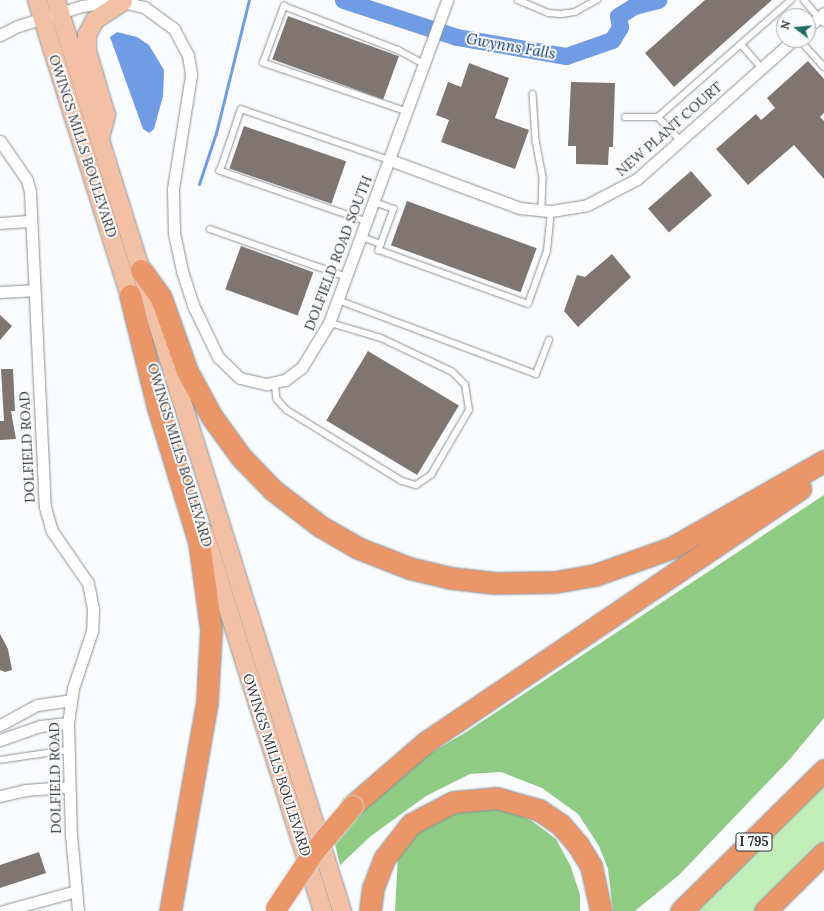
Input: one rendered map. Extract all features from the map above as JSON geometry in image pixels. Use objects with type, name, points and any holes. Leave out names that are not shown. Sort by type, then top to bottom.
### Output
[{"type":"highway","points":[[142,270],[161,298],[187,371],[212,417],[241,457],[273,490],[320,526],[358,548],[409,568],[451,578],[495,583],[555,582],[595,575],[673,546],[824,461]]},
{"type":"highway","points":[[130,295],[158,408],[199,542],[206,582],[211,630],[209,682],[170,911]]},
{"type":"highway","points":[[275,910],[314,851],[352,806],[426,742],[824,473]]},
{"type":"highway","name":"I 795","points":[[681,911],[824,770]]},
{"type":"highway","points":[[370,911],[373,888],[384,859],[411,824],[453,802],[490,798],[517,802],[560,824],[578,845],[591,866],[601,911]]},
{"type":"highway","points":[[159,911],[189,802]]},
{"type":"highway","points":[[765,911],[824,853]]},
{"type":"main road","name":"OWINGS MILLS BOULEVARD","points":[[37,0],[323,911]]},
{"type":"main road","points":[[100,138],[106,115],[87,51],[87,35],[95,20],[123,2]]},
{"type":"main road","name":"OWINGS MILLS BOULEVARD","points":[[58,7],[142,270],[342,911]]},
{"type":"main road","points":[[43,18],[57,35],[194,469],[228,546]]},
{"type":"street","points":[[0,35],[43,18],[58,7],[123,2],[144,7],[162,18],[179,36],[188,55],[190,87],[174,166],[173,210],[178,254],[193,305],[225,366],[249,381],[275,383]]},
{"type":"street","name":"DOLFIELD ROAD SOUTH","points":[[275,383],[285,380],[302,367],[329,323],[362,237],[446,3]]},
{"type":"street","name":"NEW PLANT COURT","points":[[390,160],[506,203],[546,211],[587,205],[620,190],[680,140],[784,48]]},
{"type":"street","name":"DOLFIELD ROAD","points":[[0,141],[27,180],[31,221],[33,290],[45,507],[52,531],[88,583],[93,608],[92,631],[71,700],[68,723],[68,787],[78,911]]},
{"type":"street","points":[[0,223],[31,221]]},
{"type":"street","points":[[0,292],[33,290]]},
{"type":"street","points":[[0,725],[37,706],[71,700]]},
{"type":"street","points":[[14,718],[20,732]]},
{"type":"street","points":[[0,740],[7,740],[20,732],[68,723]]},
{"type":"street","points":[[0,796],[25,790],[68,787]]},
{"type":"street","points":[[2,911],[76,891]]},
{"type":"lane","points":[[518,0],[548,13],[561,14],[575,12],[598,0]]},
{"type":"lane","points":[[625,117],[658,117],[791,0]]},
{"type":"lane","points":[[804,0],[822,18]]},
{"type":"lane","points":[[407,112],[263,63],[284,6],[398,50],[424,64]]},
{"type":"lane","points":[[741,44],[762,68]]},
{"type":"lane","points":[[807,48],[824,67]]},
{"type":"lane","points":[[374,202],[394,209],[379,250],[528,304],[547,251],[543,177],[536,141],[533,94]]},
{"type":"lane","points":[[367,222],[220,171],[241,109],[390,160]]},
{"type":"lane","points":[[658,117],[680,140]]},
{"type":"lane","points":[[210,228],[347,277]]},
{"type":"lane","points":[[362,237],[381,244]]},
{"type":"lane","points":[[338,300],[536,374],[549,340]]},
{"type":"lane","points":[[275,383],[277,399],[287,410],[402,481],[416,485],[431,475],[469,410],[465,385],[452,372],[380,338],[329,323]]},
{"type":"lane","points":[[0,760],[67,750]]},
{"type":"green space","points":[[824,495],[824,718],[790,759],[679,875],[635,911],[613,911],[608,869],[599,846],[578,814],[542,788],[501,772],[470,774],[426,796],[371,836],[340,865],[333,836],[403,769],[463,734]]},
{"type":"green space","points":[[824,776],[824,842],[800,869],[755,911],[691,911]]},
{"type":"green space","points":[[502,808],[532,821],[556,839],[571,867],[580,895],[580,911],[395,911],[398,855],[414,830],[440,817],[473,809]]},
{"type":"water","points":[[117,32],[137,37],[149,45],[164,70],[163,96],[154,129],[149,133],[143,129],[110,37]]},
{"type":"building","points":[[705,0],[772,0],[674,87],[645,53]]},
{"type":"building","points":[[288,16],[399,56],[383,100],[272,59]]},
{"type":"building","points":[[808,61],[824,79],[824,113],[820,117],[824,121],[824,179],[794,145],[748,185],[716,149],[756,114],[761,120],[775,108],[767,98]]},
{"type":"building","points":[[469,63],[509,78],[495,118],[529,130],[515,169],[441,142],[449,120],[436,115],[448,82],[461,87]]},
{"type":"building","points":[[571,82],[615,83],[613,147],[609,147],[608,165],[576,164],[576,146],[568,146]]},
{"type":"building","points":[[244,126],[346,161],[331,204],[229,169]]},
{"type":"building","points":[[691,171],[712,195],[669,233],[648,208]]},
{"type":"building","points":[[407,201],[537,248],[521,292],[391,245]]},
{"type":"building","points":[[241,246],[313,272],[298,316],[225,289]]},
{"type":"building","points":[[612,254],[631,277],[578,327],[564,311],[577,275],[585,277]]},
{"type":"building","points":[[0,315],[12,326],[0,340]]},
{"type":"building","points":[[368,351],[459,406],[417,475],[326,420]]},
{"type":"building","points":[[1,369],[13,369],[15,411],[11,411],[16,439],[0,440],[0,421],[4,421]]},
{"type":"building","points":[[0,634],[8,649],[12,670],[5,672],[0,670]]},
{"type":"building","points":[[39,852],[46,873],[0,888],[0,865]]},
{"type":"waterway","points":[[199,184],[216,133],[249,0]]},
{"type":"waterway","name":"Gwynns Falls","points":[[343,0],[457,37],[566,56],[612,40],[620,27],[618,16],[634,6],[658,0]]}]
